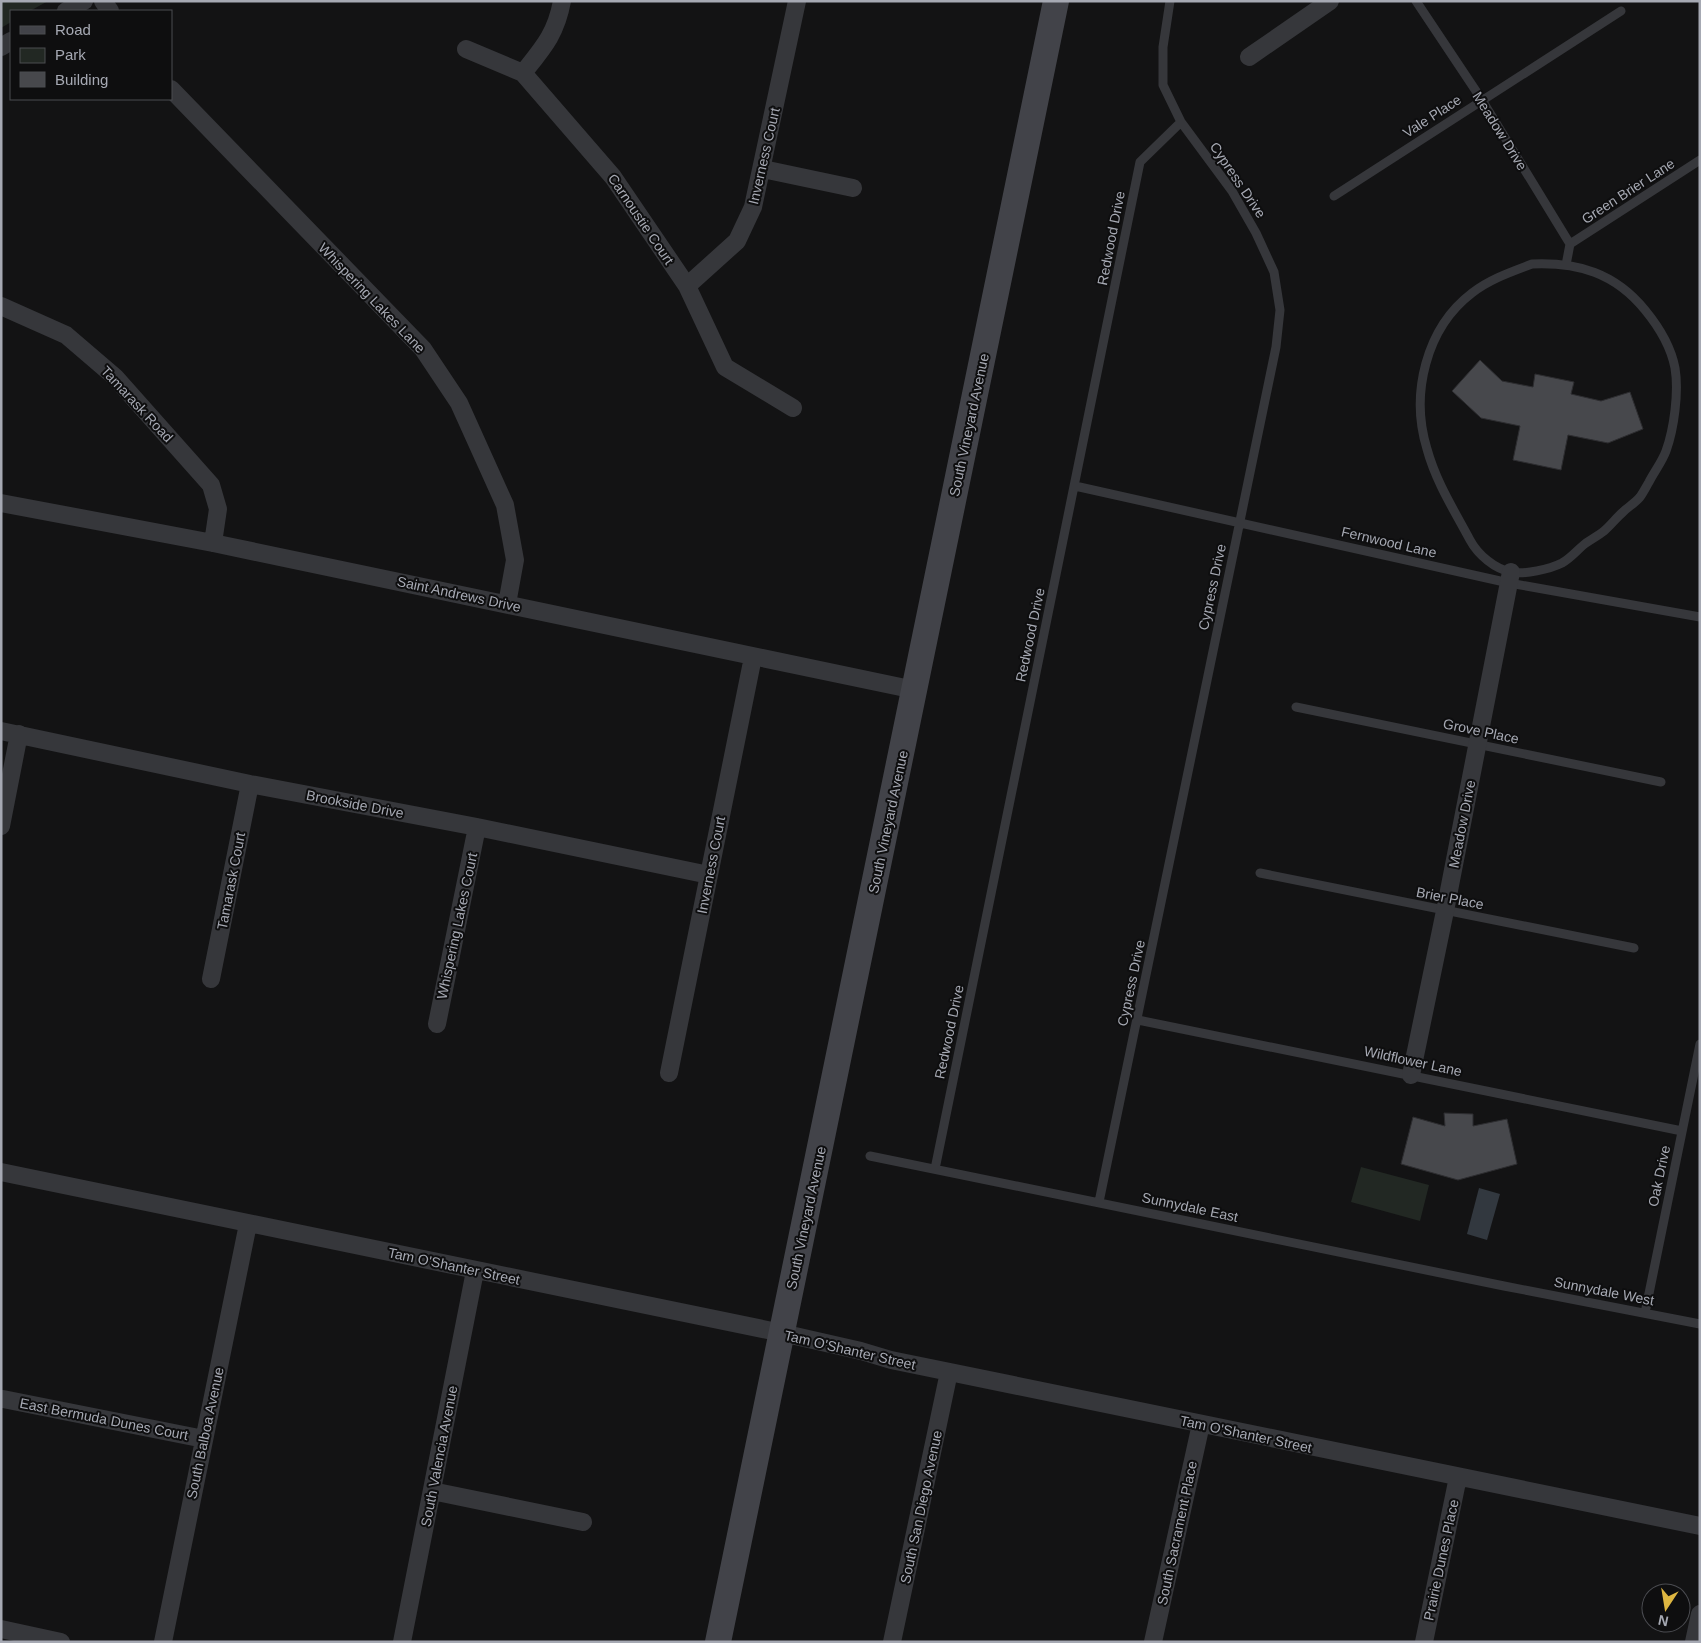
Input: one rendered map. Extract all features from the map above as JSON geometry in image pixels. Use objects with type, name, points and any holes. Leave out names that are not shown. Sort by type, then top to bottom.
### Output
[{"type":"main road","name":"South Vineyard Avenue","points":[[718,1642],[1056,1]]},
{"type":"street","points":[[68,10],[84,1]]},
{"type":"street","points":[[523,73],[551,37],[562,1]]},
{"type":"street","name":"Inverness Court","points":[[686,286],[737,241],[753,207],[763,169],[797,1]]},
{"type":"street","points":[[1248,57],[1330,1]]},
{"type":"street","name":"Carnoustie Court","points":[[466,50],[523,73],[613,177],[686,286],[725,367],[794,408]]},
{"type":"street","name":"Whispering Lakes Lane","points":[[172,90],[423,350],[459,403],[505,505],[515,560],[507,604]]},
{"type":"street","points":[[763,169],[853,188]]},
{"type":"street","name":"Tamarask Road","points":[[1,306],[66,335],[115,377],[128,391],[211,485],[218,509],[213,543]]},
{"type":"street","name":"Saint Andrews Drive","points":[[1,503],[213,543],[915,690]]},
{"type":"street","name":"Meadow Drive","points":[[1411,1075],[1510,577]]},
{"type":"street","name":"Inverness Court","points":[[669,1073],[754,657]]},
{"type":"street","name":"Brookside Drive","points":[[1,731],[250,784],[477,827],[709,875]]},
{"type":"street","points":[[1,826],[19,734]]},
{"type":"street","name":"Tamarask Court","points":[[211,979],[250,784]]},
{"type":"street","name":"Whispering Lakes Court","points":[[437,1024],[477,827]]},
{"type":"street","name":"Tam O'Shanter Street","points":[[1,1172],[782,1333],[861,1351],[891,1360],[1458,1478],[1700,1526]]},
{"type":"street","name":"South Balboa Avenue","points":[[163,1642],[248,1224]]},
{"type":"street","name":"South Valencia Avenue","points":[[402,1642],[475,1271]]},
{"type":"street","name":"South San Diego Avenue","points":[[892,1642],[949,1372]]},
{"type":"street","name":"East Bermuda Dunes Court","points":[[3,1398],[204,1439]]},
{"type":"street","name":"South Sacrament Place","points":[[1153,1642],[1201,1424]]},
{"type":"street","name":"Prairie Dunes Place","points":[[1424,1642],[1458,1478]]},
{"type":"street","points":[[432,1491],[583,1522]]},
{"type":"street","points":[[1694,1642],[1700,1614]]},
{"type":"street","points":[[1,1630],[61,1642]]},
{"type":"lane","name":"Cypress Drive","points":[[1099,1202],[1276,347],[1280,310],[1274,272],[1256,233],[1232,191],[1181,122],[1163,86],[1163,47],[1170,1]]},
{"type":"lane","name":"Meadow Drive","points":[[1416,1],[1482,100],[1570,244]]},
{"type":"lane","name":"Vale Place","points":[[1334,196],[1622,11]]},
{"type":"lane","name":"Redwood Drive","points":[[935,1169],[1140,162],[1181,122]]},
{"type":"lane","name":"Green Brier Lane","points":[[1570,244],[1700,160]]},
{"type":"lane","points":[[1566,265],[1570,244]]},
{"type":"lane","points":[[1532,264],[1566,265],[1592,271],[1611,279],[1634,297],[1654,321],[1667,342],[1675,368],[1676,397],[1672,424],[1666,451],[1640,497],[1604,531],[1563,562],[1538,571],[1510,577],[1475,549],[1444,493],[1426,448],[1420,400],[1423,376],[1438,332],[1453,311],[1472,293],[1492,280],[1532,264]]},
{"type":"lane","name":"Fernwood Lane","points":[[1075,486],[1240,523],[1700,617]]},
{"type":"lane","name":"Grove Place","points":[[1296,707],[1661,782]]},
{"type":"lane","name":"Brier Place","points":[[1260,873],[1634,948]]},
{"type":"lane","name":"Wildflower Lane","points":[[1138,1020],[1682,1131]]},
{"type":"lane","name":"Oak Drive","points":[[1645,1313],[1700,1044]]},
{"type":"lane","name":"Sunnydale East","points":[[870,1156],[1504,1286]]},
{"type":"lane","name":"Sunnydale West","points":[[1504,1286],[1700,1324]]},
{"type":"green space","points":[[1,1],[48,1],[32,10],[10,10],[10,23],[1,28]]},
{"type":"green space","points":[[1361,1167],[1429,1185],[1420,1221],[1351,1202]]},
{"type":"shaded area","points":[[1479,1188],[1500,1194],[1487,1240],[1467,1234]]},
{"type":"building","points":[[1480,360],[1502,381],[1533,387],[1535,374],[1574,382],[1571,394],[1601,401],[1630,392],[1643,429],[1608,443],[1568,435],[1561,470],[1513,460],[1520,426],[1481,418],[1452,391]]},
{"type":"building","points":[[1444,1113],[1473,1114],[1473,1126],[1507,1119],[1517,1164],[1458,1180],[1401,1164],[1413,1117],[1445,1126]]}]
